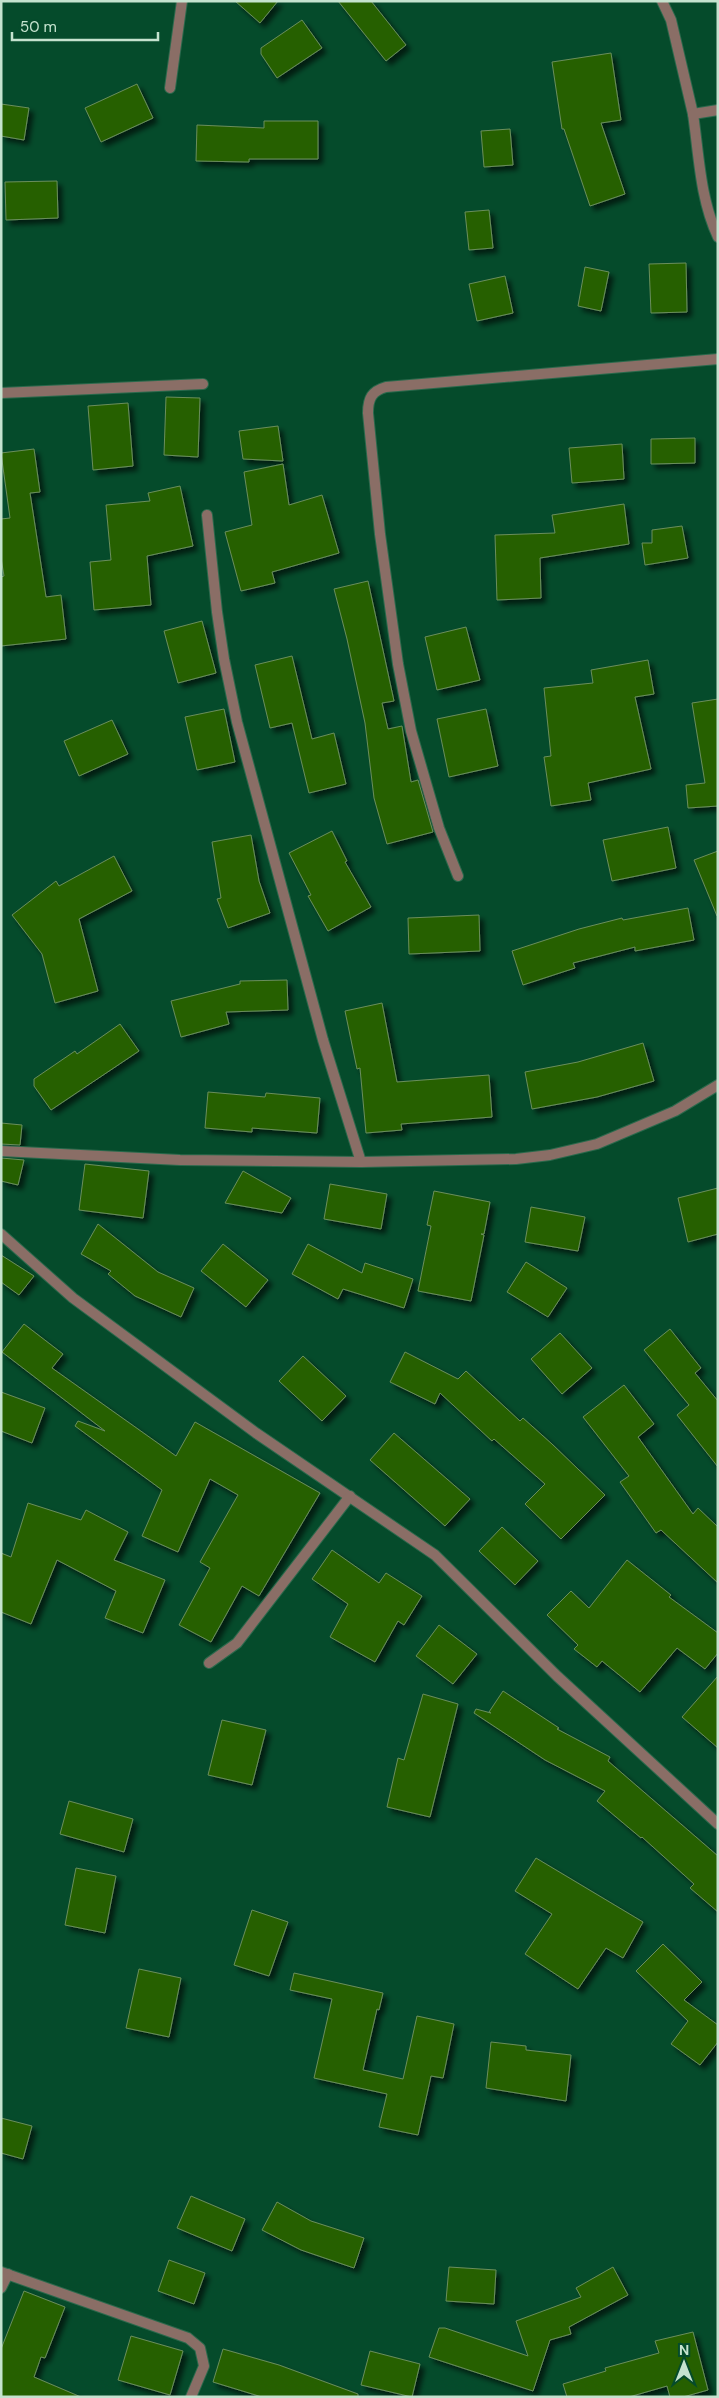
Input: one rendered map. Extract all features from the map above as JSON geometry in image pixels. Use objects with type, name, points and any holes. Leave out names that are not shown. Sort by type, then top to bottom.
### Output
[{"type":"street","points":[[170,88],[182,1]]},
{"type":"street","points":[[662,1],[671,20],[693,114],[703,194],[710,222],[718,237]]},
{"type":"street","points":[[693,114],[718,110]]},
{"type":"street","points":[[458,876],[439,828],[425,782],[411,731],[398,664],[368,412],[368,403],[371,395],[386,386],[718,359]]},
{"type":"street","points":[[1,393],[203,384]]},
{"type":"street","points":[[207,515],[224,659],[238,722],[323,1040],[361,1162]]},
{"type":"street","points":[[1,1152],[180,1160],[361,1162],[516,1159],[550,1155],[597,1144],[642,1127],[675,1111],[718,1085]]},
{"type":"street","points":[[1,1234],[73,1298],[256,1432],[435,1555],[557,1676],[718,1824]]},
{"type":"street","points":[[209,1663],[238,1643],[350,1496]]},
{"type":"street","points":[[1,2288],[4,2273],[188,2338],[200,2348],[204,2366],[191,2397]]},
{"type":"building","points":[[235,1],[278,1],[260,23]]},
{"type":"building","points":[[338,1],[371,1],[406,45],[386,61]]},
{"type":"building","points":[[302,20],[322,48],[277,78],[261,54],[261,48]]},
{"type":"building","points":[[611,53],[621,120],[601,123],[625,194],[590,206],[564,129],[562,129],[552,62]]},
{"type":"building","points":[[137,84],[153,118],[101,142],[85,108]]},
{"type":"building","points":[[1,104],[29,108],[24,140],[1,136]]},
{"type":"building","points":[[264,121],[318,121],[318,159],[249,159],[249,162],[196,161],[197,125],[264,128]]},
{"type":"building","points":[[510,129],[513,165],[484,167],[481,131]]},
{"type":"building","points":[[57,181],[58,218],[6,220],[5,182]]},
{"type":"building","points":[[489,210],[493,248],[469,250],[465,212]]},
{"type":"building","points":[[686,263],[687,312],[651,313],[649,264]]},
{"type":"building","points":[[585,267],[609,272],[601,311],[578,306]]},
{"type":"building","points":[[505,276],[513,313],[477,321],[469,284]]},
{"type":"building","points":[[166,397],[200,398],[198,457],[164,455]]},
{"type":"building","points":[[128,403],[133,466],[93,470],[88,406]]},
{"type":"building","points":[[278,426],[283,461],[243,459],[239,431]]},
{"type":"building","points":[[695,438],[695,463],[651,464],[651,439]]},
{"type":"building","points":[[622,444],[624,479],[572,483],[569,448]]},
{"type":"building","points":[[34,449],[40,492],[30,493],[46,597],[61,595],[66,639],[1,646],[1,577],[4,576],[1,558],[1,519],[10,518],[1,453]]},
{"type":"building","points":[[283,464],[289,505],[322,495],[339,553],[272,572],[275,583],[241,591],[225,532],[252,525],[244,472]]},
{"type":"building","points":[[180,486],[193,546],[147,556],[151,605],[94,610],[90,562],[111,560],[106,505],[150,501],[148,493]]},
{"type":"building","points":[[624,504],[629,544],[540,558],[541,598],[497,600],[495,535],[555,533],[552,515]]},
{"type":"building","points":[[682,526],[688,558],[645,565],[642,543],[652,543],[652,530]]},
{"type":"building","points":[[368,581],[394,701],[382,703],[388,729],[402,726],[411,782],[418,780],[433,832],[387,844],[374,798],[365,723],[334,589]]},
{"type":"building","points":[[202,621],[216,673],[178,683],[164,631]]},
{"type":"building","points":[[466,627],[480,680],[437,690],[425,637]]},
{"type":"building","points":[[292,656],[312,739],[334,733],[346,784],[309,793],[292,723],[270,728],[255,665]]},
{"type":"building","points":[[648,660],[654,694],[635,697],[651,769],[588,783],[591,800],[551,806],[544,757],[551,756],[544,688],[593,683],[591,670]]},
{"type":"building","points":[[718,699],[718,806],[688,808],[686,785],[705,783],[692,703]]},
{"type":"building","points":[[224,709],[235,762],[197,770],[185,717]]},
{"type":"building","points":[[486,709],[498,766],[449,777],[437,719]]},
{"type":"building","points":[[112,720],[128,754],[79,776],[64,741]]},
{"type":"building","points":[[668,827],[676,868],[612,881],[603,840]]},
{"type":"building","points":[[332,831],[347,861],[345,862],[371,907],[328,931],[308,896],[311,895],[289,853]]},
{"type":"building","points":[[251,835],[259,881],[270,913],[228,928],[217,899],[221,898],[212,842]]},
{"type":"building","points":[[718,851],[718,916],[717,916],[694,860]]},
{"type":"building","points":[[114,856],[132,891],[79,919],[98,991],[55,1003],[42,954],[12,915],[56,881],[59,886]]},
{"type":"building","points":[[688,908],[694,940],[635,951],[635,947],[573,963],[575,968],[523,985],[512,951],[579,929],[622,918],[623,920]]},
{"type":"building","points":[[479,915],[480,951],[409,954],[408,918]]},
{"type":"building","points":[[287,980],[288,1010],[226,1012],[229,1024],[181,1037],[171,1001],[240,984],[240,981]]},
{"type":"building","points":[[382,1003],[397,1082],[489,1075],[492,1117],[401,1124],[402,1130],[366,1133],[360,1068],[357,1069],[345,1011]]},
{"type":"building","points":[[120,1024],[139,1051],[51,1110],[34,1086],[34,1079],[75,1051],[77,1054]]},
{"type":"building","points":[[643,1043],[654,1081],[597,1097],[532,1109],[525,1072],[578,1062]]},
{"type":"building","points":[[208,1092],[265,1097],[266,1093],[320,1098],[317,1133],[252,1128],[252,1132],[205,1128]]},
{"type":"building","points":[[1,1123],[22,1125],[20,1145],[1,1144]]},
{"type":"building","points":[[1,1158],[24,1160],[18,1185],[1,1181]]},
{"type":"building","points":[[85,1164],[149,1171],[143,1218],[79,1210]]},
{"type":"building","points":[[243,1171],[291,1198],[282,1213],[225,1203]]},
{"type":"building","points":[[330,1184],[387,1194],[381,1229],[324,1219]]},
{"type":"building","points":[[718,1188],[718,1234],[688,1242],[678,1198]]},
{"type":"building","points":[[434,1191],[490,1202],[484,1234],[481,1234],[484,1235],[471,1301],[418,1291],[431,1226],[427,1225]]},
{"type":"building","points":[[531,1207],[585,1217],[578,1251],[525,1242]]},
{"type":"building","points":[[98,1224],[158,1272],[194,1288],[181,1317],[135,1296],[108,1274],[111,1271],[81,1254]]},
{"type":"building","points":[[223,1244],[268,1280],[246,1307],[201,1271]]},
{"type":"building","points":[[308,1244],[362,1273],[365,1263],[413,1279],[404,1308],[343,1289],[338,1299],[292,1274]]},
{"type":"building","points":[[1,1255],[34,1276],[19,1295],[1,1282]]},
{"type":"building","points":[[526,1262],[567,1288],[548,1317],[507,1292]]},
{"type":"building","points":[[24,1324],[63,1354],[52,1368],[176,1456],[195,1422],[320,1493],[259,1596],[242,1586],[211,1642],[179,1625],[210,1568],[200,1562],[238,1495],[210,1479],[178,1552],[142,1536],[162,1490],[75,1426],[78,1421],[105,1431],[2,1352]]},
{"type":"building","points":[[670,1329],[701,1368],[695,1373],[718,1401],[718,1467],[677,1415],[689,1405],[644,1350]]},
{"type":"building","points":[[560,1333],[592,1368],[562,1394],[531,1359]]},
{"type":"building","points":[[405,1352],[458,1379],[466,1371],[520,1421],[523,1418],[605,1495],[561,1539],[525,1504],[545,1484],[494,1439],[492,1441],[440,1393],[435,1404],[390,1382]]},
{"type":"building","points":[[303,1356],[346,1396],[322,1421],[279,1381]]},
{"type":"building","points":[[624,1385],[654,1424],[638,1437],[693,1514],[698,1508],[718,1527],[718,1583],[661,1530],[656,1533],[620,1482],[629,1476],[583,1417]]},
{"type":"building","points":[[1,1392],[45,1408],[32,1443],[1,1431]]},
{"type":"building","points":[[394,1433],[470,1499],[445,1526],[370,1460]]},
{"type":"building","points":[[28,1503],[81,1520],[86,1510],[128,1532],[114,1560],[165,1580],[143,1633],[105,1618],[116,1591],[57,1560],[31,1624],[1,1612],[1,1553],[11,1557]]},
{"type":"building","points":[[502,1527],[538,1561],[515,1585],[479,1551]]},
{"type":"building","points":[[332,1550],[379,1583],[386,1573],[422,1596],[404,1625],[398,1621],[375,1662],[330,1637],[348,1604],[312,1579]]},
{"type":"building","points":[[627,1560],[671,1595],[669,1597],[718,1633],[718,1653],[705,1669],[677,1648],[640,1692],[602,1661],[597,1667],[574,1649],[578,1645],[547,1615],[571,1591],[589,1608]]},
{"type":"building","points":[[439,1625],[477,1654],[453,1684],[416,1656]]},
{"type":"building","points":[[718,1676],[718,1748],[682,1717]]},
{"type":"building","points":[[503,1691],[559,1728],[557,1729],[610,1757],[608,1761],[718,1856],[718,1912],[690,1888],[694,1884],[642,1837],[597,1801],[605,1791],[545,1760],[474,1713],[476,1709],[491,1713],[489,1712]]},
{"type":"building","points":[[423,1694],[458,1704],[430,1817],[387,1807],[398,1758],[404,1760]]},
{"type":"building","points":[[222,1720],[266,1730],[252,1785],[208,1775]]},
{"type":"building","points":[[69,1801],[133,1819],[124,1852],[60,1834]]},
{"type":"building","points":[[536,1858],[643,1922],[623,1958],[606,1948],[578,1989],[525,1954],[552,1914],[515,1891]]},
{"type":"building","points":[[76,1868],[116,1876],[105,1933],[65,1925]]},
{"type":"building","points":[[252,1910],[288,1922],[269,1976],[234,1965]]},
{"type":"building","points":[[663,1944],[702,1982],[684,2000],[718,2025],[718,2042],[700,2065],[671,2044],[688,2021],[636,1971]]},
{"type":"building","points":[[139,1969],[181,1978],[169,2037],[126,2028]]},
{"type":"building","points":[[294,1973],[383,1993],[379,2010],[377,2009],[363,2070],[403,2079],[417,2016],[454,2024],[443,2078],[431,2076],[418,2135],[379,2127],[387,2094],[314,2078],[332,1999],[290,1990]]},
{"type":"building","points":[[491,2042],[526,2046],[526,2050],[571,2055],[566,2101],[486,2088]]},
{"type":"building","points":[[1,2118],[32,2126],[23,2159],[1,2153]]},
{"type":"building","points":[[191,2196],[245,2219],[232,2251],[177,2228]]},
{"type":"building","points":[[277,2202],[311,2221],[364,2238],[354,2268],[301,2250],[262,2230]]},
{"type":"building","points":[[169,2260],[205,2273],[194,2304],[158,2291]]},
{"type":"building","points":[[449,2267],[496,2270],[494,2304],[446,2301]]},
{"type":"building","points":[[613,2267],[628,2295],[569,2327],[571,2334],[550,2340],[533,2391],[429,2357],[439,2328],[445,2328],[528,2356],[516,2321],[581,2297],[576,2288]]},
{"type":"building","points":[[24,2291],[65,2307],[45,2358],[41,2357],[34,2377],[81,2397],[1,2397],[1,2349]]},
{"type":"building","points":[[693,2332],[708,2390],[683,2397],[670,2397],[667,2386],[629,2397],[567,2397],[563,2384],[606,2371],[605,2368],[659,2353],[655,2341]]},
{"type":"building","points":[[131,2336],[183,2351],[170,2395],[118,2380]]},
{"type":"building","points":[[223,2349],[279,2365],[358,2394],[358,2397],[262,2397],[213,2382]]},
{"type":"building","points":[[370,2351],[420,2364],[412,2397],[361,2385]]}]
